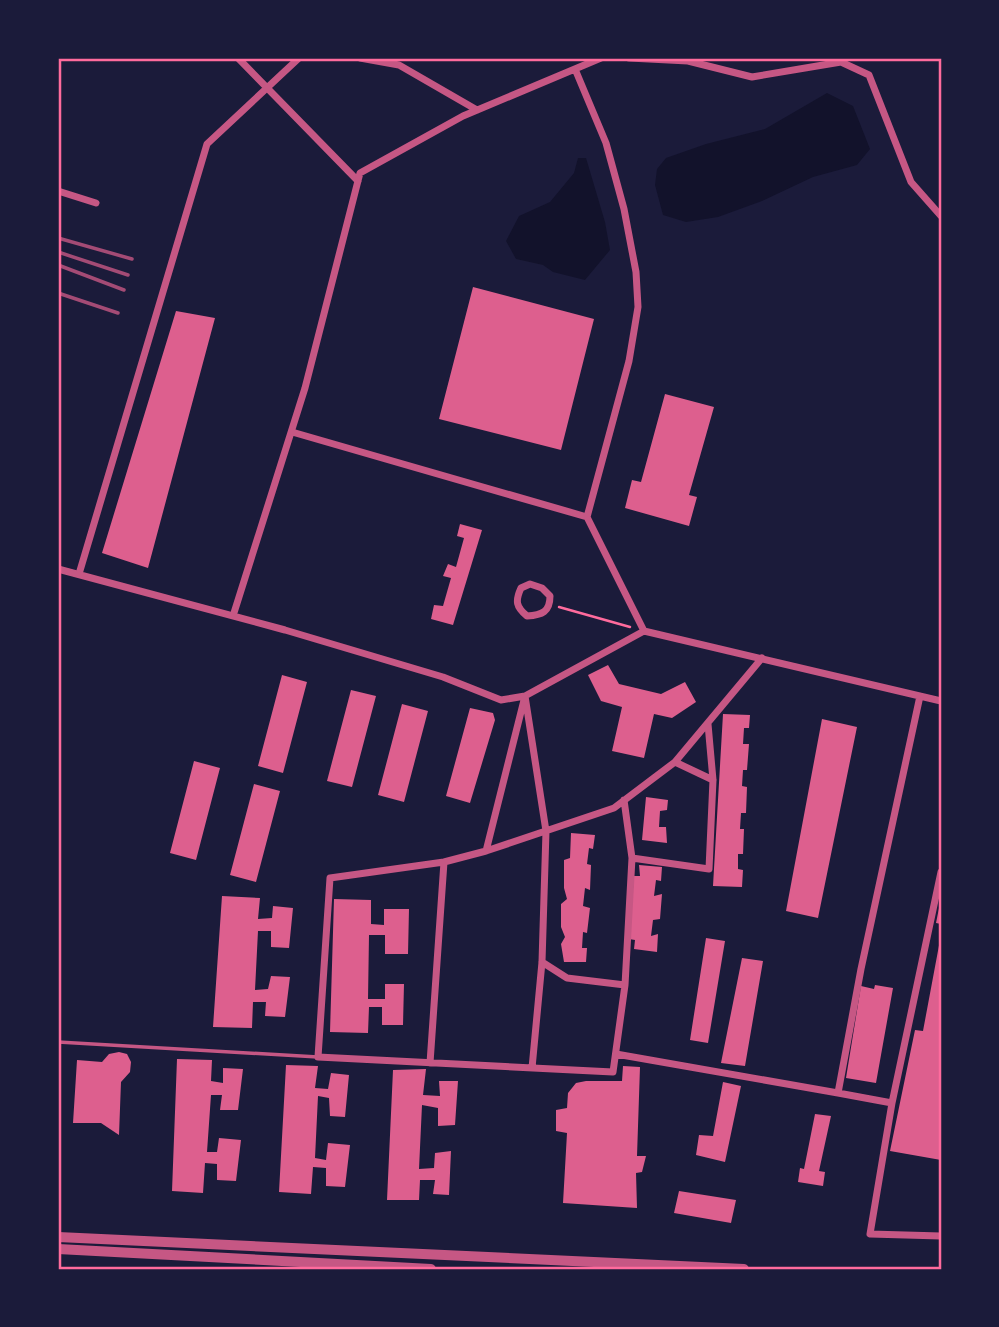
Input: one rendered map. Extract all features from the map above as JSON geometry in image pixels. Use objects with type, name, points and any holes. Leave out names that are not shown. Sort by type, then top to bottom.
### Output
[{"type":"street","points":[[238,58],[358,181]]},
{"type":"street","points":[[79,574],[207,144],[299,58]]},
{"type":"street","points":[[360,58],[399,65],[477,110]]},
{"type":"street","points":[[233,616],[305,387],[360,173],[463,116],[601,58]]},
{"type":"street","points":[[629,58],[688,61],[751,77],[841,62],[869,75],[911,182],[941,216]]},
{"type":"street","points":[[575,69],[606,143],[624,209],[636,272],[638,307],[629,361],[587,517],[644,631]]},
{"type":"street","points":[[58,191],[96,202]]},
{"type":"street","points":[[292,432],[587,517]]},
{"type":"street","points":[[58,569],[443,677],[501,700],[526,696],[644,631],[941,701]]},
{"type":"street","points":[[530,584],[542,588],[550,596],[550,605],[545,611],[527,617],[519,610],[517,597],[521,588],[530,584]]},
{"type":"street","points":[[624,800],[632,858],[625,985],[613,1072],[318,1058],[330,878],[444,862],[486,851],[614,808],[624,800],[675,762],[762,658]]},
{"type":"street","points":[[526,696],[546,831],[542,962],[532,1068]]},
{"type":"street","points":[[486,851],[526,696]]},
{"type":"street","points":[[838,1093],[861,969],[920,696]]},
{"type":"street","points":[[632,858],[709,869],[713,780],[708,724]]},
{"type":"street","points":[[675,762],[713,780]]},
{"type":"street","points":[[430,1063],[444,862]]},
{"type":"street","points":[[941,872],[892,1102],[870,1234],[941,1236]]},
{"type":"street","points":[[542,962],[567,978],[625,985]]},
{"type":"street","points":[[616,1054],[892,1102]]},
{"type":"street","points":[[58,1237],[744,1269]]},
{"type":"street","points":[[58,1250],[431,1269]]},
{"type":"lane","points":[[58,1042],[318,1058]]},
{"type":"path","points":[[550,605],[644,631]]},
{"type":"shaded area","points":[[827,93],[853,106],[870,149],[857,165],[813,177],[762,201],[718,217],[686,222],[663,215],[655,185],[657,169],[666,158],[706,144],[765,129]]},
{"type":"shaded area","points":[[578,158],[586,158],[605,222],[610,250],[585,280],[553,272],[543,265],[516,259],[506,241],[519,216],[550,202],[574,173]]},
{"type":"building","points":[[473,287],[594,319],[561,450],[439,419]]},
{"type":"building","points":[[176,311],[215,318],[148,568],[102,553]]},
{"type":"building","points":[[665,394],[714,407],[689,495],[697,497],[689,526],[625,508],[632,480],[641,482]]},
{"type":"building","points":[[460,524],[482,530],[453,625],[431,619],[434,605],[443,606],[451,578],[443,576],[448,564],[456,567],[464,538],[457,536]]},
{"type":"building","points":[[608,665],[619,684],[661,694],[685,682],[696,702],[672,718],[654,714],[644,758],[612,751],[622,707],[601,701],[588,675]]},
{"type":"building","points":[[282,675],[307,682],[283,773],[258,766]]},
{"type":"building","points":[[351,690],[376,696],[352,787],[327,781]]},
{"type":"building","points":[[402,704],[428,711],[404,802],[378,795]]},
{"type":"building","points":[[470,708],[493,713],[495,720],[470,803],[446,796]]},
{"type":"building","points":[[723,714],[750,715],[749,728],[744,728],[743,744],[749,744],[747,770],[743,770],[742,786],[747,787],[746,813],[741,813],[740,829],[744,829],[743,854],[738,854],[738,869],[743,870],[742,887],[713,886]]},
{"type":"building","points":[[822,719],[857,727],[818,918],[786,911]]},
{"type":"building","points":[[194,761],[220,768],[196,860],[170,853]]},
{"type":"building","points":[[254,784],[280,791],[256,882],[230,875]]},
{"type":"building","points":[[646,797],[668,800],[667,810],[660,811],[659,827],[666,827],[667,843],[642,840]]},
{"type":"building","points":[[571,833],[595,835],[593,849],[589,848],[587,864],[591,865],[590,890],[585,888],[583,906],[590,908],[587,933],[583,932],[582,948],[587,948],[586,962],[564,962],[561,944],[565,937],[561,927],[561,904],[567,899],[564,888],[564,860],[570,858]]},
{"type":"building","points":[[639,865],[662,867],[661,881],[656,880],[654,896],[662,894],[660,919],[653,920],[651,936],[658,934],[657,952],[634,949],[635,940],[629,939],[634,876],[640,876]]},
{"type":"building","points":[[222,896],[260,898],[258,919],[272,918],[273,906],[293,908],[289,948],[271,947],[271,931],[258,931],[255,990],[268,989],[271,976],[290,977],[285,1017],[265,1016],[266,1002],[253,1002],[252,1028],[213,1027]]},
{"type":"building","points":[[334,899],[371,900],[371,924],[384,925],[384,909],[409,909],[408,954],[385,954],[385,935],[369,935],[368,999],[385,999],[385,984],[404,984],[403,1025],[382,1025],[382,1007],[369,1007],[368,1033],[330,1032]]},
{"type":"building","points":[[941,903],[941,924],[936,923]]},
{"type":"building","points":[[706,938],[725,941],[708,1043],[690,1040]]},
{"type":"building","points":[[940,940],[941,1160],[890,1151],[915,1030],[923,1031]]},
{"type":"building","points":[[742,958],[763,961],[745,1066],[721,1063]]},
{"type":"building","points":[[875,985],[893,988],[876,1083],[846,1078],[861,986],[874,989]]},
{"type":"building","points":[[109,1054],[127,1054],[131,1062],[130,1072],[121,1082],[119,1135],[101,1123],[73,1123],[77,1060],[102,1062]]},
{"type":"building","points":[[177,1059],[212,1060],[211,1081],[223,1083],[223,1068],[243,1069],[238,1110],[220,1110],[222,1095],[211,1095],[207,1152],[217,1152],[219,1138],[241,1140],[236,1181],[217,1180],[217,1164],[205,1163],[203,1193],[172,1191]]},
{"type":"building","points":[[286,1065],[318,1066],[315,1088],[328,1089],[331,1073],[349,1075],[345,1117],[330,1116],[329,1098],[318,1096],[315,1158],[326,1160],[328,1143],[350,1145],[345,1187],[326,1186],[326,1168],[313,1167],[311,1194],[279,1192]]},
{"type":"building","points":[[623,1066],[640,1067],[637,1156],[646,1156],[642,1172],[636,1173],[637,1208],[563,1203],[567,1133],[556,1131],[556,1110],[567,1108],[568,1093],[576,1083],[622,1081]]},
{"type":"building","points":[[426,1069],[423,1095],[440,1096],[439,1081],[458,1081],[455,1125],[438,1126],[438,1108],[422,1105],[419,1169],[434,1168],[435,1153],[451,1151],[449,1195],[433,1194],[435,1180],[420,1180],[419,1200],[387,1200],[393,1070]]},
{"type":"building","points":[[723,1082],[741,1086],[725,1162],[696,1155],[699,1135],[713,1136]]},
{"type":"building","points":[[815,1114],[831,1116],[819,1171],[825,1172],[823,1186],[798,1182],[800,1168],[804,1169]]},
{"type":"building","points":[[679,1191],[736,1200],[731,1223],[674,1213]]},
{"type":"railway","points":[[58,238],[132,259]]},
{"type":"railway","points":[[58,252],[128,275]]},
{"type":"railway","points":[[58,265],[124,290]]},
{"type":"railway","points":[[58,293],[118,313]]}]
